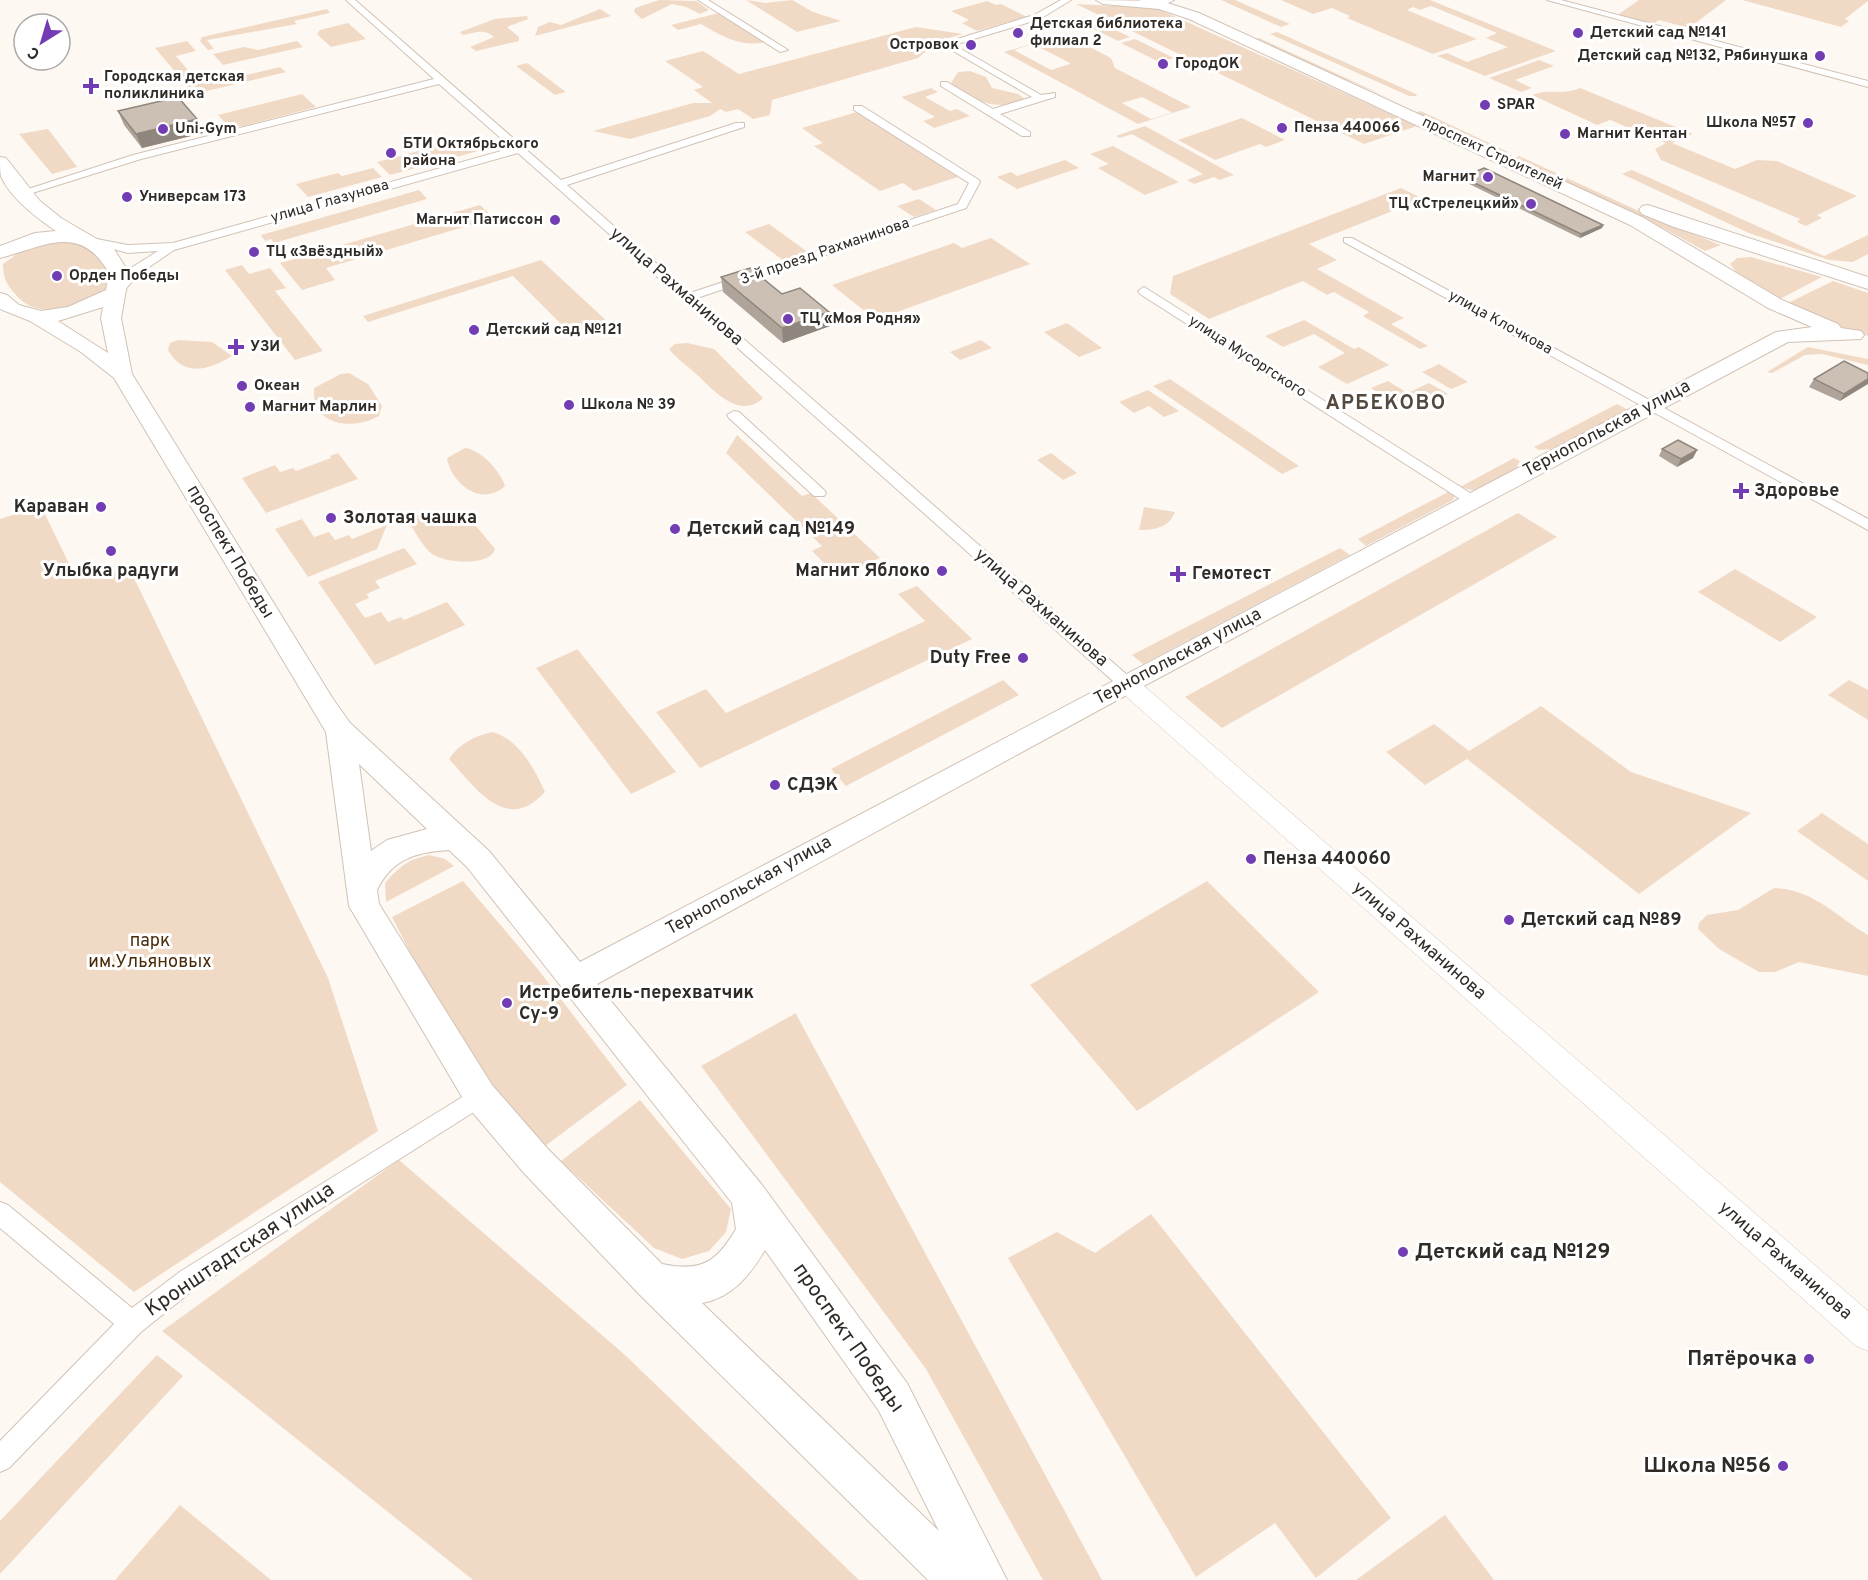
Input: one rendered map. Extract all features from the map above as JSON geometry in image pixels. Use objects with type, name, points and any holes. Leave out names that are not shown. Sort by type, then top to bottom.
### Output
[{"type":"main road","name":"проспект Строителей","points":[[1103,0],[1168,7],[1194,16],[1654,229],[1775,304],[1861,336]]},
{"type":"main road","name":"проспект Строителей","points":[[1192,0],[1209,11],[1656,214],[1864,280]]},
{"type":"main road","points":[[1391,107],[1408,101]]},
{"type":"main road","points":[[0,162],[22,193],[48,220],[86,240]]},
{"type":"main road","points":[[0,252],[42,237],[65,236],[86,240]]},
{"type":"main road","name":"проспект Победы","points":[[86,240],[102,249],[117,265],[119,273],[111,318],[122,374],[340,730],[478,859],[749,1197],[893,1398],[986,1580]]},
{"type":"main road","points":[[1715,266],[1714,259],[1723,251],[1744,249],[1767,251]]},
{"type":"main road","points":[[35,316],[74,312],[116,292]]},
{"type":"main road","name":"проспект Победы","points":[[2,303],[35,316],[88,348],[122,374]]},
{"type":"main road","points":[[1775,304],[1788,325],[1783,336]]},
{"type":"main road","name":"Тернопольская улица","points":[[574,980],[1101,697],[1128,685],[1783,336],[1816,333],[1861,336]]},
{"type":"main road","name":"улица Рахманинова","points":[[1128,685],[1868,1334]]},
{"type":"main road","name":"проспект Победы","points":[[340,730],[361,892],[368,914],[480,1096],[535,1160],[652,1281]]},
{"type":"main road","points":[[361,892],[370,870],[396,848],[422,839],[454,838]]},
{"type":"main road","points":[[652,1281],[684,1287],[710,1283],[736,1264],[755,1232],[749,1197]]},
{"type":"main road","points":[[652,1281],[959,1580]]},
{"type":"street","name":"улица Рахманинова","points":[[350,0],[1128,685]]},
{"type":"street","points":[[702,0],[783,50]]},
{"type":"street","points":[[991,113],[1046,97],[946,44],[1037,17],[1066,0],[1076,0]]},
{"type":"street","points":[[1143,3],[1168,0]]},
{"type":"street","points":[[1551,0],[1868,84]]},
{"type":"street","points":[[22,193],[137,157],[442,80]]},
{"type":"street","points":[[944,84],[1026,134]]},
{"type":"street","name":"3-й проезд Рахманинова","points":[[688,297],[962,206],[975,182],[858,108]]},
{"type":"street","points":[[560,184],[740,125]]},
{"type":"street","name":"улица Глазунова","points":[[86,240],[128,249],[174,246],[521,149]]},
{"type":"street","name":"улица Клочкова","points":[[1348,240],[1868,525]]},
{"type":"street","name":"улица Глазунова","points":[[116,292],[135,271],[174,246]]},
{"type":"street","name":"улица Мусоргского","points":[[1144,291],[1473,501]]},
{"type":"street","points":[[734,415],[819,493]]},
{"type":"street","name":"Кронштадтская улица","points":[[0,1459],[132,1323],[189,1279],[480,1096]]},
{"type":"street","points":[[0,1213],[132,1323]]},
{"type":"green space","points":[[659,0],[696,1],[709,10],[700,14],[686,7],[672,4],[642,19],[634,12],[635,8]]},
{"type":"green space","points":[[746,0],[765,3],[792,0],[813,12],[841,21],[797,32]]},
{"type":"green space","points":[[1221,0],[1235,0],[1290,24],[1281,27]]},
{"type":"green space","points":[[1281,0],[1430,0],[1556,51],[1485,76],[1437,56],[1447,53],[1467,62],[1508,47],[1486,38],[1497,33],[1431,6],[1420,10],[1413,7],[1407,10],[1477,39],[1433,54],[1347,18],[1350,16],[1332,8],[1313,14]]},
{"type":"green space","points":[[1639,0],[1726,0],[1689,28],[1659,20],[1651,25],[1616,16]]},
{"type":"green space","points":[[1742,0],[1868,1],[1845,19],[1849,21],[1841,27]]},
{"type":"green space","points":[[987,1],[996,5],[1001,4],[1027,17],[977,31],[962,23],[969,20],[951,11]]},
{"type":"green space","points":[[1076,4],[1156,8],[1417,126],[1364,144]]},
{"type":"green space","points":[[327,9],[330,13],[294,21],[297,24],[207,40],[214,49],[208,50],[200,41],[202,37]]},
{"type":"green space","points":[[600,9],[611,16],[535,36],[538,27],[550,22],[561,25]]},
{"type":"green space","points":[[719,13],[766,42],[740,42],[724,37],[701,24],[678,30],[671,25]]},
{"type":"green space","points":[[527,16],[528,19],[507,27],[519,37],[519,41],[476,51],[470,47],[494,37],[483,32],[463,35],[460,32],[495,19]]},
{"type":"green space","points":[[1089,17],[1130,37],[1118,41],[1072,18]]},
{"type":"green space","points":[[348,23],[366,39],[331,47],[317,34],[320,30]]},
{"type":"green space","points":[[916,27],[963,34],[938,41],[918,58],[772,100],[770,115],[753,119],[738,109],[726,112],[720,109],[710,116],[630,139],[593,131],[693,103],[712,103],[694,90],[703,87],[665,61],[703,51],[739,74]]},
{"type":"green space","points":[[1277,32],[1417,96],[1409,96],[1270,34]]},
{"type":"green space","points":[[1065,34],[1111,58],[1115,68],[1191,107],[1138,124],[1004,52]],"holes":[[[1033,44],[1070,63],[1070,64],[1051,70],[1014,50]],[[1142,97],[1171,112],[1171,113],[1151,119],[1122,103]]]},
{"type":"green space","points":[[1259,38],[1398,102],[1253,39]]},
{"type":"green space","points":[[1135,39],[1174,58],[1159,62],[1121,43]]},
{"type":"green space","points":[[187,41],[196,51],[176,56],[198,82],[217,82],[280,67],[286,72],[194,94],[155,48]]},
{"type":"green space","points":[[297,41],[303,47],[223,65],[213,54],[244,47],[258,50]]},
{"type":"green space","points":[[1539,60],[1554,66],[1515,80],[1532,88],[1521,92],[1489,78]]},
{"type":"green space","points":[[527,63],[566,92],[555,95],[516,66]]},
{"type":"green space","points":[[970,71],[986,77],[992,88],[1018,94],[1025,99],[1006,105],[996,105],[967,95],[951,83],[958,72]]},
{"type":"green space","points":[[931,88],[938,92],[925,97],[950,111],[957,109],[970,116],[934,128],[923,121],[935,117],[901,97]]},
{"type":"green space","points":[[1580,88],[1693,134],[1672,143],[1735,169],[1757,160],[1777,161],[1857,196],[1817,215],[1822,218],[1806,226],[1797,222],[1800,219],[1661,160],[1655,149],[1666,143],[1610,120],[1597,125],[1532,95]]},
{"type":"green space","points":[[302,94],[316,107],[244,126],[229,127],[218,115]]},
{"type":"green space","points":[[1421,111],[1508,152],[1502,154],[1414,113]]},
{"type":"green space","points":[[857,112],[958,177],[914,191],[903,183],[880,191],[814,146],[823,143],[802,128]]},
{"type":"green space","points":[[1242,118],[1285,140],[1266,147],[1260,144],[1215,160],[1178,140]]},
{"type":"green space","points":[[1145,126],[1234,175],[1219,180],[1214,177],[1194,184],[1187,180],[1203,174],[1132,134],[1120,138],[1116,136]]},
{"type":"green space","points":[[48,129],[77,167],[52,174],[19,134]]},
{"type":"green space","points":[[479,135],[493,147],[390,175],[377,162]]},
{"type":"green space","points":[[1113,146],[1179,182],[1145,195],[1098,168],[1109,164],[1090,154]]},
{"type":"green space","points":[[1519,156],[1665,223],[1721,245],[1705,251],[1659,226],[1512,159]]},
{"type":"green space","points":[[1065,160],[1079,168],[1017,189],[997,177],[1011,172],[1017,176]]},
{"type":"green space","points":[[373,168],[382,177],[308,197],[296,184],[338,173],[342,176]]},
{"type":"green space","points":[[1632,170],[1824,256],[1868,235],[1868,254],[1853,262],[1829,260],[1749,233],[1622,174]]},
{"type":"green space","points":[[1401,188],[1423,199],[1309,244],[1337,260],[1317,269],[1404,318],[1391,324],[1428,346],[1420,349],[1363,316],[1369,312],[1334,292],[1327,295],[1303,281],[1209,319],[1170,294],[1173,276]]},
{"type":"green space","points":[[419,190],[427,199],[274,243],[271,239],[265,241],[261,235]]},
{"type":"green space","points":[[919,199],[936,210],[914,217],[897,206]]},
{"type":"green space","points":[[480,205],[494,218],[326,268],[335,280],[302,290],[280,263]]},
{"type":"green space","points":[[769,224],[809,253],[784,261],[745,232]]},
{"type":"green space","points":[[991,238],[1030,264],[889,315],[872,317],[832,285],[954,243],[962,248]]},
{"type":"green space","points":[[67,239],[93,250],[109,270],[106,290],[72,306],[59,309],[47,310],[25,303],[7,284],[3,264],[27,247]]},
{"type":"green space","points":[[1751,257],[1822,277],[1780,299],[1737,273],[1730,264],[1737,258]]},
{"type":"green space","points":[[541,260],[609,323],[573,336],[513,276],[368,322],[363,316]]},
{"type":"green space","points":[[242,265],[249,274],[270,268],[286,288],[275,291],[323,351],[295,360],[225,270]]},
{"type":"green space","points":[[1833,281],[1868,293],[1868,336],[1835,325],[1788,303]]},
{"type":"green space","points":[[1304,320],[1354,349],[1359,347],[1389,365],[1347,384],[1318,367],[1345,353],[1314,334],[1283,347],[1265,336]]},
{"type":"green space","points":[[1067,323],[1102,348],[1079,357],[1044,332]]},
{"type":"green space","points":[[178,340],[212,342],[232,356],[206,368],[189,368],[174,359],[168,350],[170,343]]},
{"type":"green space","points":[[981,340],[992,348],[960,360],[950,352]]},
{"type":"green space","points":[[687,343],[714,349],[763,398],[754,404],[744,406],[734,404],[716,393],[669,349],[675,344]]},
{"type":"green space","points":[[1808,347],[1868,359],[1868,365],[1822,354],[1805,355],[1772,373],[1767,372]]},
{"type":"green space","points":[[1439,364],[1468,382],[1451,389],[1422,372]]},
{"type":"green space","points":[[349,373],[368,384],[382,406],[379,416],[368,421],[346,424],[326,418],[319,411],[314,388],[341,374]]},
{"type":"green space","points":[[1170,379],[1299,466],[1282,474],[1153,386]]},
{"type":"green space","points":[[1388,381],[1419,400],[1402,408],[1371,388]]},
{"type":"green space","points":[[1429,383],[1448,394],[1429,403],[1410,392]]},
{"type":"green space","points":[[1148,390],[1179,411],[1164,417],[1149,406],[1134,413],[1119,402]]},
{"type":"green space","points":[[1617,404],[1628,410],[1552,449],[1539,450],[1534,447]]},
{"type":"green space","points":[[737,435],[802,496],[811,493],[880,558],[838,577],[812,551],[822,546],[726,453]]},
{"type":"green space","points":[[465,448],[478,453],[490,462],[505,486],[496,492],[486,494],[469,490],[461,484],[454,476],[447,458]]},
{"type":"green space","points":[[338,453],[358,479],[266,513],[242,478],[275,465],[280,472],[293,468],[296,471],[331,458],[330,456]]},
{"type":"green space","points":[[1051,453],[1077,473],[1063,480],[1037,460]]},
{"type":"green space","points":[[1514,458],[1520,461],[1515,470],[1475,491],[1460,487]]},
{"type":"green space","points":[[1450,491],[1455,495],[1453,500],[1366,546],[1358,539]]},
{"type":"green space","name":"парк им.Ульяновых","points":[[41,506],[74,574],[136,570],[135,580],[328,978],[378,1131],[134,1292],[0,1182],[0,519]]},
{"type":"green space","points":[[1144,507],[1175,512],[1165,525],[1155,529],[1139,530]]},
{"type":"green space","points":[[463,510],[495,549],[485,559],[466,562],[438,557],[426,548],[410,524],[411,518],[428,511]]},
{"type":"green space","points":[[1518,513],[1557,537],[1222,728],[1185,697]]},
{"type":"green space","points":[[302,519],[314,537],[329,532],[335,540],[349,535],[352,539],[387,525],[377,549],[308,577],[275,529]]},
{"type":"green space","points":[[404,548],[417,564],[375,581],[380,588],[367,594],[369,598],[355,604],[365,618],[381,612],[388,622],[401,617],[404,620],[447,602],[465,625],[375,665],[318,582]]},
{"type":"green space","points":[[1340,548],[1350,555],[1143,664],[1132,655]]},
{"type":"green space","points":[[1735,569],[1817,617],[1780,642],[1698,592]]},
{"type":"green space","points":[[917,586],[972,639],[700,768],[656,712],[706,689],[726,713],[925,621],[898,594]]},
{"type":"green space","points":[[578,649],[676,772],[631,794],[536,668]]},
{"type":"green space","points":[[1003,680],[1019,695],[846,786],[831,769]]},
{"type":"green space","points":[[1849,680],[1868,690],[1868,720],[1828,695]]},
{"type":"green space","points":[[1541,706],[1631,772],[1751,813],[1639,894],[1467,759],[1425,785],[1386,752],[1434,724],[1469,751]]},
{"type":"green space","points":[[492,732],[502,736],[518,748],[536,773],[545,792],[531,804],[517,809],[504,808],[492,802],[469,782],[449,759],[467,741]]},
{"type":"green space","points":[[1822,813],[1868,844],[1868,881],[1797,831]]},
{"type":"green space","points":[[429,855],[445,859],[454,866],[386,902],[385,883],[390,877],[409,862]]},
{"type":"green space","points":[[463,881],[537,968],[627,1085],[545,1146],[500,1094],[460,1038],[424,978],[392,917]]},
{"type":"green space","points":[[1207,881],[1319,992],[1137,1111],[1030,985]]},
{"type":"green space","points":[[1774,888],[1801,893],[1812,898],[1868,935],[1868,976],[1799,962],[1775,972],[1759,972],[1719,949],[1698,929],[1699,923],[1707,915],[1738,910]]},
{"type":"green space","points":[[796,1013],[1102,1580],[1043,1580],[926,1369],[701,1066]]},
{"type":"green space","points":[[640,1100],[731,1209],[726,1232],[709,1251],[682,1259],[654,1248],[561,1161]]},
{"type":"green space","points":[[399,1160],[625,1355],[859,1580],[473,1580],[162,1331]]},
{"type":"green space","points":[[1151,1214],[1391,1518],[1316,1578],[1275,1523],[1196,1577],[1008,1258],[1057,1232],[1095,1253]]},
{"type":"green space","points":[[157,1355],[183,1376],[0,1574],[0,1521]]},
{"type":"green space","points":[[180,1505],[271,1580],[115,1580]]},
{"type":"green space","points":[[1445,1515],[1494,1580],[1356,1580]]},
{"type":"building","points":[[178,97],[197,119],[136,134],[118,111]]},
{"type":"building","name":"ТЦ «Стрелецкий»","points":[[1484,168],[1603,225],[1581,234],[1462,177]]},
{"type":"building","points":[[750,268],[782,294],[800,288],[829,312],[782,328],[721,277]]},
{"type":"building","points":[[1844,361],[1868,373],[1868,379],[1844,394],[1814,379]]},
{"type":"building","points":[[1678,440],[1697,450],[1681,459],[1662,449]]},
{"type":"place","name":"Детская библиотека филиал 2","points":[[1018,33]]},
{"type":"place","name":"Детский сад №141","points":[[1578,33]]},
{"type":"place","name":"Островок","points":[[971,45]]},
{"type":"place","name":"Детский сад №132, Рябинушка","points":[[1820,56]]},
{"type":"place","name":"ГородОК","points":[[1163,64]]},
{"type":"place","name":"Городская детская поликлиника","points":[[91,86]]},
{"type":"place","name":"SPAR","points":[[1485,105]]},
{"type":"place","name":"Школа №57","points":[[1808,123]]},
{"type":"place","name":"Пенза 440066","points":[[1282,128]]},
{"type":"place","name":"Uni-Gym","points":[[163,129]]},
{"type":"place","name":"Магнит Кентан","points":[[1565,134]]},
{"type":"place","name":"БТИ Октябрьского района","points":[[391,153]]},
{"type":"place","name":"Магнит","points":[[1488,177]]},
{"type":"place","name":"Универсам 173","points":[[127,197]]},
{"type":"place","name":"ТЦ «Стрелецкий»","points":[[1531,204]]},
{"type":"place","name":"Магнит Патиссон","points":[[555,220]]},
{"type":"place","name":"ТЦ «Звёздный»","points":[[254,252]]},
{"type":"place","name":"Орден Победы","points":[[57,276]]},
{"type":"place","name":"ТЦ «Моя Родня»","points":[[788,319]]},
{"type":"place","name":"Детский сад №121","points":[[474,330]]},
{"type":"place","name":"УЗИ","points":[[236,347]]},
{"type":"place","name":"Океан","points":[[242,386]]},
{"type":"place","name":"Школа № 39","points":[[569,405]]},
{"type":"place","name":"Магнит Марлин","points":[[250,407]]},
{"type":"place","name":"Здоровье","points":[[1741,491]]},
{"type":"place","name":"Караван","points":[[101,507]]},
{"type":"place","name":"Золотая чашка","points":[[331,518]]},
{"type":"place","name":"Детский сад №149","points":[[675,529]]},
{"type":"place","name":"Улыбка радуги","points":[[111,551]]},
{"type":"place","name":"Магнит Яблоко","points":[[942,571]]},
{"type":"place","name":"Гемотест","points":[[1178,574]]},
{"type":"place","name":"Duty Free","points":[[1023,658]]},
{"type":"place","name":"СДЭК","points":[[775,785]]},
{"type":"place","name":"Пенза 440060","points":[[1251,859]]},
{"type":"place","name":"Детский сад №89","points":[[1509,920]]},
{"type":"place","name":"Истребитель-перехватчик Су-9","points":[[507,1003]]},
{"type":"place","name":"Детский сад №129","points":[[1403,1252]]},
{"type":"place","name":"Пятёрочка","points":[[1809,1359]]},
{"type":"place","name":"Школа №56","points":[[1783,1466]]},
{"type":"district","name":"АРБЕКОВО","points":[[1386,404]]}]
